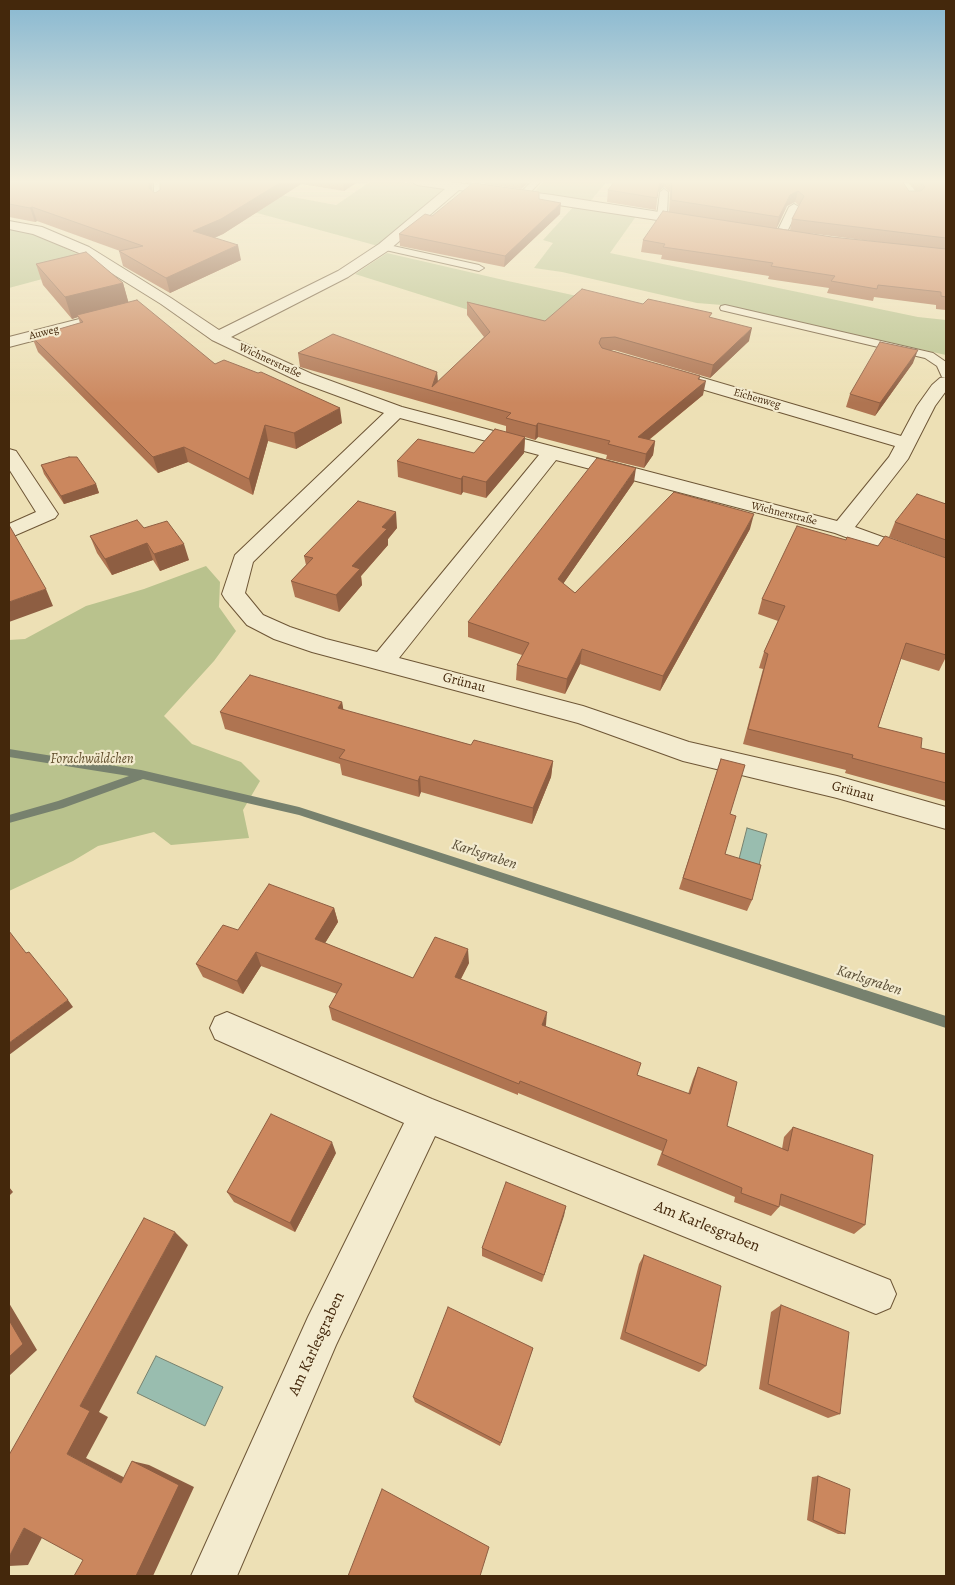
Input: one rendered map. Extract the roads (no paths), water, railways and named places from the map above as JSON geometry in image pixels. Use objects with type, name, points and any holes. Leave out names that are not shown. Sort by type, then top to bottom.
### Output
[{"type":"street","name":"Wichnerstraße","points":[[92,255],[166,301],[218,337],[306,378],[396,411],[842,529],[946,568]]},
{"type":"street","points":[[218,337],[343,274],[373,255]]},
{"type":"street","points":[[148,306],[166,301]]},
{"type":"street","name":"Auweg","points":[[9,342],[111,316]]},
{"type":"street","name":"Eichenweg","points":[[657,370],[906,443]]},
{"type":"street","points":[[842,529],[898,459],[926,406],[938,389],[946,382]]},
{"type":"street","name":"Grünau","points":[[396,411],[243,560],[233,594],[255,620],[282,633],[320,646],[384,661],[583,715],[668,744],[683,751],[837,787],[946,818]]},
{"type":"street","points":[[384,661],[552,452]]},
{"type":"street","points":[[9,455],[48,514],[9,532]]},
{"type":"street","name":"Am Karlesgraben","points":[[227,1028],[427,1115],[876,1294]]},
{"type":"street","name":"Am Karlesgraben","points":[[214,1576],[322,1331],[427,1115]]},
{"type":"lane","points":[[417,255],[479,268]]},
{"type":"lane","points":[[725,308],[929,354],[942,364],[946,374]]},
{"type":"waterway","points":[[9,753],[141,774]]},
{"type":"waterway","name":"Karlsgraben","points":[[9,819],[59,805],[143,775],[299,811],[946,1022]]},
{"type":"park label","name":"Forachwäldchen","points":[[92,760]]}]
